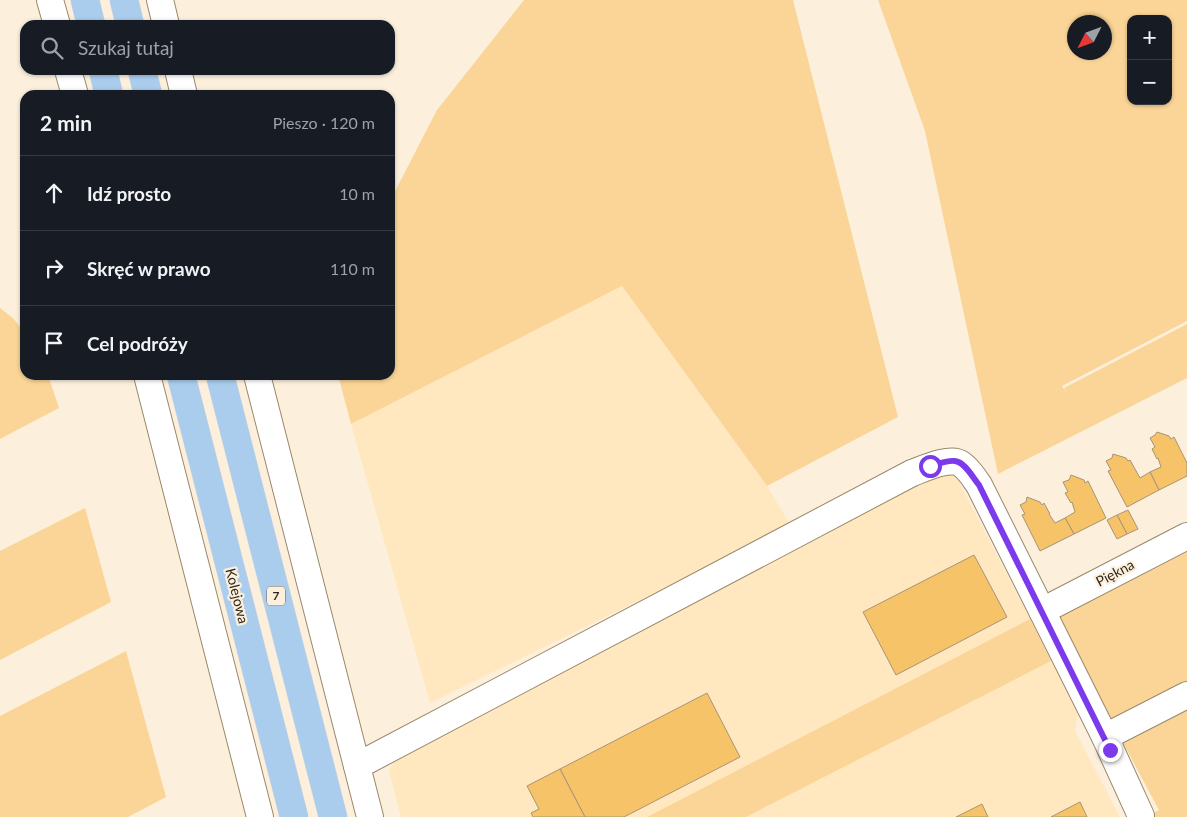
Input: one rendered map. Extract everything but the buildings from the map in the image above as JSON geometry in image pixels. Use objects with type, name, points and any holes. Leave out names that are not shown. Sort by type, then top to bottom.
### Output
[{"type":"highway","points":[[85,0],[90,20]]},
{"type":"highway","points":[[124,0],[129,20]]},
{"type":"highway","points":[[104,75],[108,90]]},
{"type":"highway","points":[[143,75],[147,90]]},
{"type":"highway","name":"Kolejowa","points":[[182,380],[294,817]]},
{"type":"highway","name":"7","points":[[221,380],[333,817]]},
{"type":"street","points":[[50,0],[55,20]]},
{"type":"street","points":[[160,0],[165,20]]},
{"type":"street","points":[[69,75],[73,90]]},
{"type":"street","points":[[179,75],[183,90]]},
{"type":"street","points":[[147,380],[260,817]]},
{"type":"street","points":[[258,380],[370,817]]},
{"type":"street","points":[[357,766],[912,473],[930,466],[955,461],[970,472],[979,485],[1105,737],[1141,816]]},
{"type":"street","name":"Piękna","points":[[1042,611],[1187,536]]},
{"type":"street","points":[[1105,737],[1187,695]]},
{"type":"shaded area","points":[[524,0],[793,0],[898,417],[767,486],[622,286],[351,424],[339,380],[395,380],[395,191],[437,110]]},
{"type":"shaded area","points":[[878,0],[1187,0],[1187,321],[1062,386],[1068,395],[1064,388],[1187,324],[1187,378],[998,474],[925,131]]},
{"type":"shaded area","points":[[622,286],[767,486],[791,526],[430,703],[351,424]]},
{"type":"shaded area","points":[[0,308],[14,319],[20,327],[20,380],[50,380],[59,408],[0,439]]},
{"type":"shaded area","points":[[935,472],[956,476],[1030,619],[647,817],[401,817],[389,771],[400,749]]},
{"type":"shaded area","points":[[85,508],[111,602],[0,660],[0,551]]},
{"type":"shaded area","points":[[1187,549],[1187,689],[1111,728],[1056,616]]},
{"type":"shaded area","points":[[1030,619],[1051,661],[746,817],[647,817]]},
{"type":"shaded area","points":[[126,651],[166,797],[128,817],[0,817],[0,716]]},
{"type":"shaded area","points":[[1051,661],[1078,714],[1075,731],[1120,817],[746,817]]},
{"type":"shaded area","points":[[1187,705],[1187,817],[1146,817],[1159,810],[1121,739]]},
{"type":"route","points":[[930,466],[955,461],[970,472],[979,485],[1110,750]]}]
